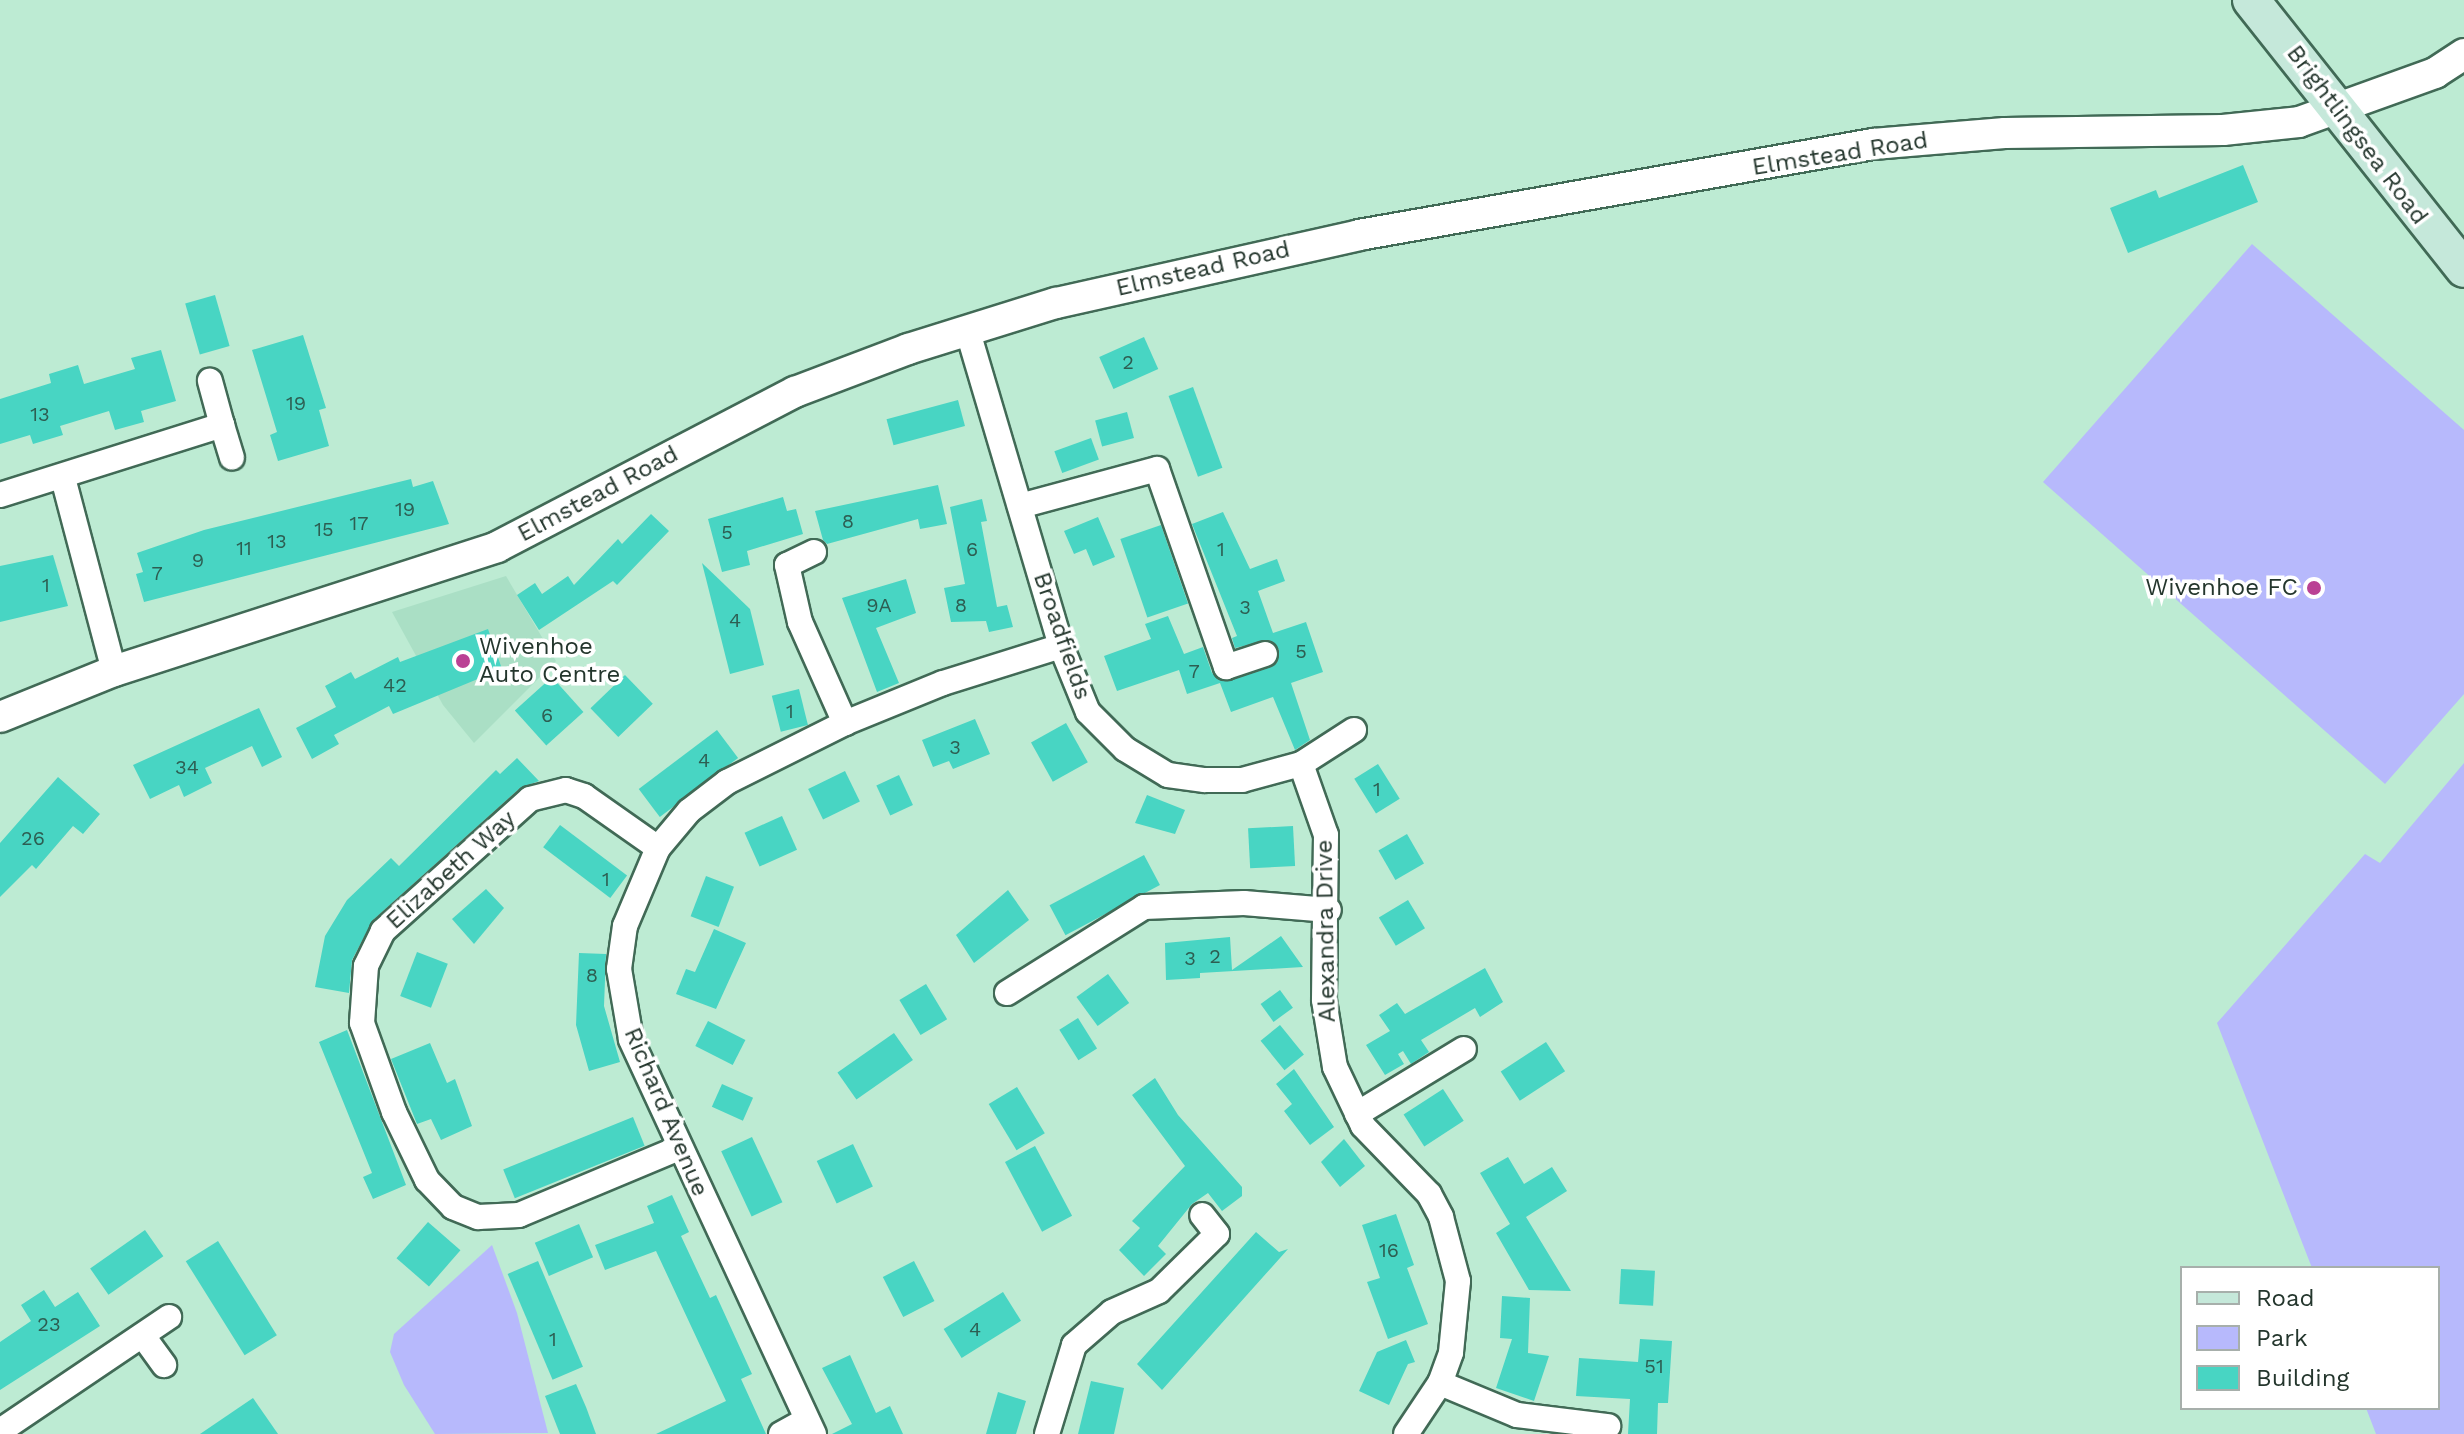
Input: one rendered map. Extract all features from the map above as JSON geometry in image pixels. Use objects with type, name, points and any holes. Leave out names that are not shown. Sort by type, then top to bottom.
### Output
[{"type":"main road","name":"Brightlingsea Road","points":[[2251,0],[2337,113],[2464,269]]},
{"type":"street","name":"Elmstead Road","points":[[0,717],[114,671],[497,547],[795,392],[1056,303],[1359,235],[1873,144],[2005,133],[2223,130],[2337,113],[2435,73],[2464,54]]},
{"type":"street","name":"Broadfields","points":[[968,332],[1061,646],[1088,712],[1125,749],[1168,775],[1242,780],[1301,764],[1354,730]]},
{"type":"street","points":[[210,381],[232,457]]},
{"type":"street","points":[[0,495],[63,478],[222,425]]},
{"type":"street","points":[[1020,506],[1157,469],[1226,667],[1265,654]]},
{"type":"street","points":[[63,478],[114,671]]},
{"type":"street","points":[[814,552],[787,565],[800,622],[845,723]]},
{"type":"street","name":"Richard Avenue","points":[[810,1427],[631,1039],[619,969],[625,926],[658,848],[689,811],[727,782],[845,723],[943,683],[1061,646]]},
{"type":"street","name":"Alexandra Drive","points":[[1301,764],[1326,835],[1329,910],[1326,1028],[1335,1067],[1357,1114],[1429,1194],[1449,1241],[1458,1281],[1457,1323],[1440,1383],[1406,1434]]},
{"type":"street","name":"Elizabeth Way","points":[[658,848],[584,796],[566,790],[530,799],[383,931],[366,966],[362,1023],[394,1112],[427,1180],[466,1212],[478,1217],[519,1215],[679,1148]]},
{"type":"street","points":[[1007,993],[1144,907],[1244,903],[1329,910]]},
{"type":"street","points":[[1357,1114],[1464,1049]]},
{"type":"street","points":[[1047,1434],[1074,1345],[1112,1312],[1159,1291],[1217,1234],[1202,1215]]},
{"type":"street","points":[[0,1431],[169,1317]]},
{"type":"street","points":[[143,1336],[164,1365]]},
{"type":"street","points":[[1440,1383],[1517,1415],[1608,1426]]},
{"type":"street","points":[[781,1434],[810,1427]]},
{"type":"shaded area","points":[[506,576],[556,661],[474,743],[443,705],[392,612]]},
{"type":"green space","name":"Wivenhoe FC","points":[[2252,244],[2464,430],[2464,694],[2385,784],[2043,482]]},
{"type":"green space","points":[[2464,763],[2464,1434],[2376,1434],[2367,1410],[2440,1410],[2440,1266],[2311,1266],[2217,1023],[2365,854],[2380,863]]},
{"type":"green space","points":[[492,1245],[517,1313],[548,1433],[435,1434],[404,1385],[390,1352],[394,1334]]},
{"type":"building","points":[[2243,165],[2258,202],[2128,253],[2110,208],[2156,190],[2159,198]]},
{"type":"building","points":[[215,295],[230,346],[200,354],[185,304]]},
{"type":"building","points":[[303,335],[326,408],[319,410],[329,446],[278,461],[270,435],[277,432],[252,350]]},
{"type":"building","points":[[1144,337],[1158,369],[1113,389],[1099,357]]},
{"type":"building","points":[[161,350],[176,401],[141,411],[144,422],[115,430],[109,411],[60,426],[63,435],[33,444],[30,435],[0,444],[0,399],[51,383],[49,374],[78,365],[84,384],[135,369],[131,358]]},
{"type":"building","points":[[1193,387],[1222,468],[1198,477],[1169,396]]},
{"type":"building","points":[[958,400],[965,426],[894,445],[887,419]]},
{"type":"building","points":[[1127,412],[1134,438],[1102,447],[1095,421]]},
{"type":"building","points":[[1091,438],[1099,460],[1062,473],[1054,451]]},
{"type":"building","points":[[411,479],[413,487],[433,481],[449,524],[144,602],[136,574],[143,572],[137,553],[204,530]]},
{"type":"building","points":[[938,485],[947,524],[920,529],[918,519],[827,544],[823,540],[815,511]]},
{"type":"building","points":[[783,497],[787,511],[796,509],[803,534],[747,551],[750,565],[722,572],[708,519]]},
{"type":"building","points":[[982,499],[987,521],[981,522],[997,607],[1007,605],[1013,627],[989,632],[986,621],[951,622],[944,588],[965,584],[950,507]]},
{"type":"building","points":[[1223,512],[1250,569],[1277,559],[1285,581],[1258,591],[1273,633],[1306,622],[1323,672],[1291,683],[1310,740],[1295,750],[1273,697],[1231,712],[1220,683],[1187,694],[1179,670],[1117,691],[1104,656],[1151,639],[1145,624],[1168,616],[1184,654],[1203,647],[1212,673],[1222,681],[1277,663],[1279,650],[1269,640],[1235,648],[1232,638],[1237,636],[1192,524]]},
{"type":"building","points":[[651,514],[669,531],[617,585],[613,581],[539,630],[517,595],[535,583],[542,594],[568,576],[574,585],[618,539],[622,544]]},
{"type":"building","points":[[1098,517],[1115,557],[1093,566],[1086,549],[1074,554],[1064,531]]},
{"type":"building","points":[[1161,525],[1188,603],[1147,617],[1120,539]]},
{"type":"building","points":[[53,555],[68,606],[0,622],[0,566]]},
{"type":"building","points":[[702,563],[750,609],[764,665],[730,674]]},
{"type":"building","points":[[906,579],[916,613],[876,628],[899,683],[877,692],[842,598]]},
{"type":"building","points":[[488,629],[502,669],[393,714],[389,706],[334,735],[339,744],[312,759],[296,728],[336,707],[325,686],[351,672],[355,679],[398,657],[400,662]]},
{"type":"building","points":[[625,675],[653,704],[618,737],[590,708]]},
{"type":"building","points":[[552,677],[583,712],[546,745],[515,710]]},
{"type":"building","points":[[799,689],[808,725],[781,732],[772,696]]},
{"type":"building","points":[[259,708],[282,757],[262,767],[252,746],[205,768],[212,783],[184,797],[179,785],[150,799],[133,765]]},
{"type":"building","points":[[975,719],[990,754],[953,769],[949,761],[933,767],[922,740]]},
{"type":"building","points":[[1066,723],[1088,762],[1053,782],[1031,742]]},
{"type":"building","points":[[717,730],[738,758],[660,817],[639,789]]},
{"type":"building","points":[[517,758],[539,781],[520,788],[373,920],[352,960],[349,993],[315,987],[325,936],[347,900],[391,858],[399,866],[496,770],[500,774]]},
{"type":"building","points":[[1378,764],[1400,799],[1376,814],[1354,779]]},
{"type":"building","points":[[845,771],[860,802],[823,820],[808,789]]},
{"type":"building","points":[[899,775],[913,805],[890,815],[876,786]]},
{"type":"building","points":[[58,777],[100,814],[83,834],[73,826],[36,869],[32,865],[0,897],[0,843]]},
{"type":"building","points":[[1147,795],[1185,810],[1175,834],[1135,823]]},
{"type":"building","points":[[782,816],[797,850],[760,866],[745,833]]},
{"type":"building","points":[[560,825],[627,876],[610,898],[543,847]]},
{"type":"building","points":[[1293,826],[1295,866],[1250,868],[1248,828]]},
{"type":"building","points":[[1407,834],[1424,863],[1395,880],[1378,851]]},
{"type":"building","points":[[1144,855],[1160,885],[1065,935],[1050,905]]},
{"type":"building","points":[[706,876],[734,887],[719,927],[691,916]]},
{"type":"building","points":[[486,889],[504,908],[474,944],[452,919]]},
{"type":"building","points":[[1008,890],[1029,920],[974,963],[956,935]]},
{"type":"building","points":[[1408,900],[1425,928],[1396,946],[1379,918]]},
{"type":"building","points":[[714,929],[746,943],[716,1009],[676,994],[686,969],[695,972]]},
{"type":"building","points":[[1281,936],[1303,967],[1200,973],[1200,978],[1166,980],[1165,943],[1230,937],[1232,970]]},
{"type":"building","points":[[417,952],[448,964],[431,1008],[400,996]]},
{"type":"building","points":[[579,953],[606,954],[604,1006],[620,1062],[589,1071],[576,1025]]},
{"type":"building","points":[[1485,968],[1503,1002],[1480,1017],[1475,1008],[1421,1040],[1429,1052],[1411,1064],[1403,1051],[1398,1054],[1404,1064],[1385,1075],[1366,1045],[1390,1031],[1379,1015],[1397,1003],[1405,1014]]},
{"type":"building","points":[[1108,974],[1129,1003],[1098,1026],[1076,997]]},
{"type":"building","points":[[926,984],[947,1019],[921,1035],[899,1000]]},
{"type":"building","points":[[1280,990],[1293,1008],[1274,1022],[1261,1004]]},
{"type":"building","points":[[1078,1018],[1097,1049],[1078,1060],[1059,1030]]},
{"type":"building","points":[[708,1021],[745,1040],[733,1065],[695,1046]]},
{"type":"building","points":[[1280,1025],[1304,1055],[1284,1070],[1261,1041]]},
{"type":"building","points":[[347,1030],[406,1185],[373,1199],[363,1177],[372,1173],[319,1042]]},
{"type":"building","points":[[894,1033],[913,1060],[856,1100],[837,1073]]},
{"type":"building","points":[[1546,1042],[1565,1071],[1520,1101],[1501,1071]]},
{"type":"building","points":[[430,1043],[447,1083],[455,1079],[472,1126],[441,1140],[431,1119],[417,1124],[391,1059]]},
{"type":"building","points":[[1294,1069],[1334,1127],[1310,1145],[1284,1111],[1292,1104],[1276,1084]]},
{"type":"building","points":[[1155,1078],[1178,1115],[1242,1187],[1242,1196],[1222,1211],[1208,1193],[1192,1204],[1158,1246],[1166,1254],[1144,1276],[1119,1250],[1140,1228],[1132,1221],[1185,1166],[1132,1095]]},
{"type":"building","points":[[722,1084],[753,1098],[743,1121],[712,1107]]},
{"type":"building","points":[[1017,1087],[1045,1133],[1017,1150],[989,1104]]},
{"type":"building","points":[[1443,1089],[1464,1121],[1424,1146],[1404,1115]]},
{"type":"building","points":[[633,1117],[645,1146],[515,1198],[503,1169]]},
{"type":"building","points":[[752,1137],[782,1202],[752,1217],[721,1151]]},
{"type":"building","points":[[1344,1139],[1365,1166],[1340,1187],[1321,1162]]},
{"type":"building","points":[[853,1144],[873,1187],[837,1204],[817,1161]]},
{"type":"building","points":[[1035,1146],[1072,1216],[1042,1232],[1005,1162]]},
{"type":"building","points":[[1508,1157],[1524,1184],[1552,1167],[1567,1191],[1526,1217],[1571,1291],[1529,1290],[1496,1233],[1510,1224],[1480,1173]]},
{"type":"building","points":[[672,1195],[689,1232],[681,1236],[710,1298],[716,1295],[752,1374],[741,1379],[766,1434],[656,1434],[726,1401],[656,1251],[605,1270],[595,1245],[654,1223],[647,1206]]},
{"type":"building","points":[[1396,1214],[1414,1265],[1407,1268],[1428,1324],[1388,1339],[1367,1282],[1380,1278],[1362,1225]]},
{"type":"building","points":[[428,1222],[460,1250],[429,1286],[397,1258]]},
{"type":"building","points":[[579,1224],[593,1257],[549,1276],[535,1243]]},
{"type":"building","points":[[145,1230],[163,1256],[108,1295],[90,1268]]},
{"type":"building","points":[[1256,1232],[1279,1252],[1288,1249],[1162,1390],[1137,1364]]},
{"type":"building","points":[[218,1241],[277,1335],[245,1355],[186,1261]]},
{"type":"building","points":[[538,1261],[583,1367],[553,1380],[508,1274]]},
{"type":"building","points":[[914,1261],[934,1301],[903,1317],[883,1277]]},
{"type":"building","points":[[1621,1269],[1655,1271],[1653,1306],[1619,1304]]},
{"type":"building","points":[[44,1290],[55,1307],[78,1292],[100,1326],[0,1390],[0,1342],[31,1321],[21,1305]]},
{"type":"building","points":[[1003,1292],[1021,1321],[962,1358],[944,1329]]},
{"type":"building","points":[[1502,1296],[1530,1298],[1528,1353],[1549,1356],[1534,1401],[1496,1388],[1512,1339],[1500,1338]]},
{"type":"building","points":[[1640,1339],[1672,1341],[1668,1403],[1658,1403],[1657,1434],[1628,1434],[1630,1399],[1576,1396],[1579,1358],[1638,1362]]},
{"type":"building","points":[[1406,1340],[1415,1362],[1408,1364],[1389,1405],[1359,1391],[1377,1352]]},
{"type":"building","points":[[850,1355],[876,1413],[890,1406],[903,1434],[832,1434],[852,1424],[822,1368]]},
{"type":"building","points":[[1091,1381],[1124,1388],[1114,1434],[1078,1434]]},
{"type":"building","points":[[576,1384],[596,1434],[560,1434],[545,1396]]},
{"type":"building","points":[[998,1392],[1026,1401],[1016,1434],[986,1434]]},
{"type":"building","points":[[253,1398],[278,1434],[200,1434]]},
{"type":"place","name":"Wivenhoe FC","points":[[2314,588]]},
{"type":"place","name":"Wivenhoe Auto Centre","points":[[463,661]]}]
